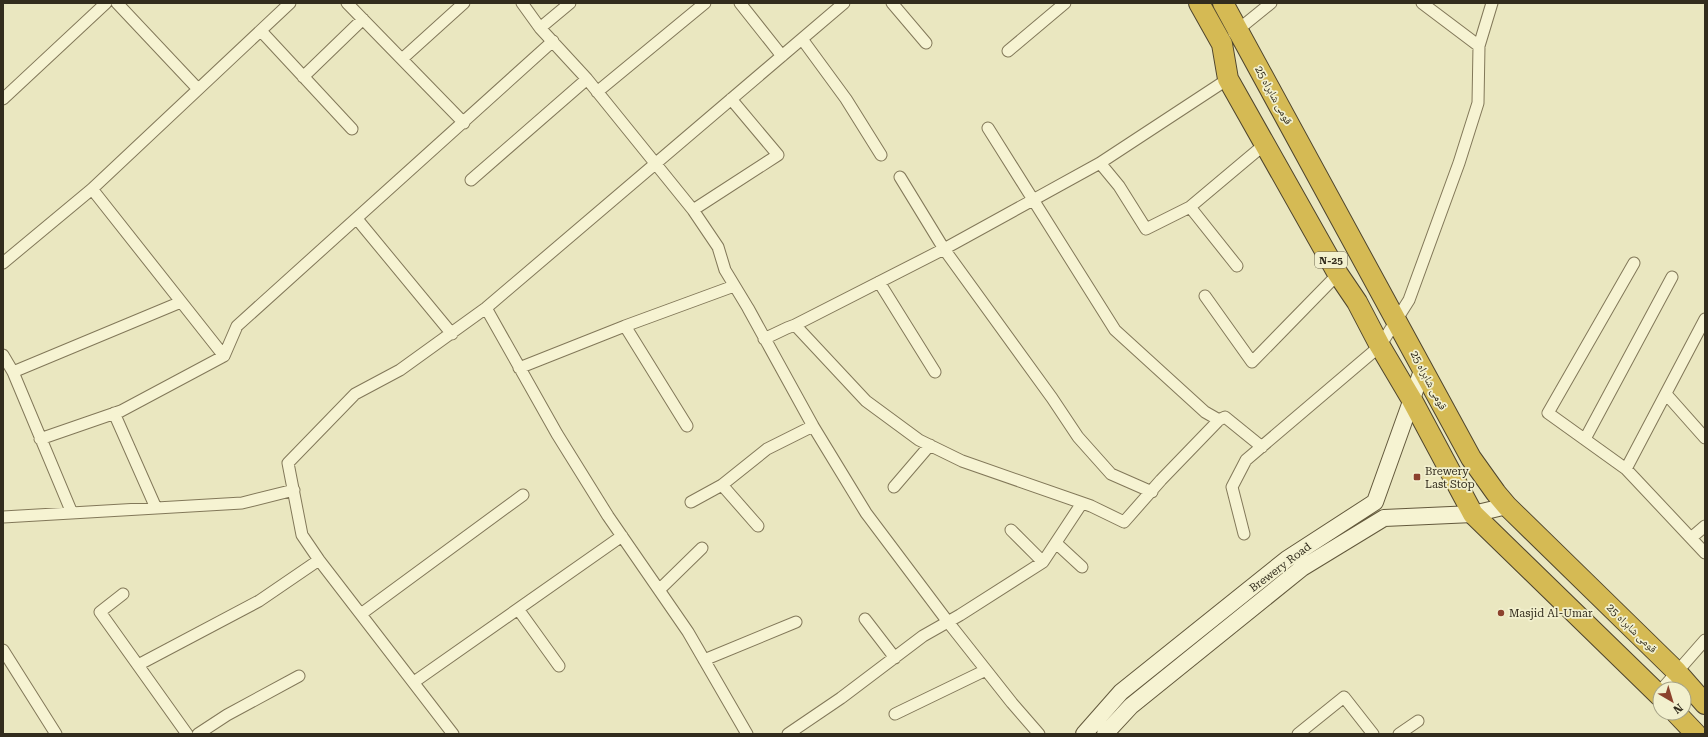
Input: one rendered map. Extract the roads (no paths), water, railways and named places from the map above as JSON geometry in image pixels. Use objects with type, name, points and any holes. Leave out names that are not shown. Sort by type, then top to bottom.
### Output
[{"type":"highway","name":"N-25","points":[[1199,3],[1222,44],[1228,79],[1338,274],[1356,302],[1412,400],[1473,514],[1652,684]]},
{"type":"highway","name":"قومی شاہراہ 25","points":[[1223,3],[1471,458],[1496,493],[1508,506],[1677,672],[1705,704]]},
{"type":"highway","points":[[1684,721],[1696,734]]},
{"type":"main road","points":[[1384,518],[1375,502],[1423,368]]},
{"type":"main road","name":"Brewery Road","points":[[1084,734],[1121,692],[1287,559],[1375,502]]},
{"type":"main road","name":"Brewery Road","points":[[1106,734],[1131,706],[1302,568],[1384,518],[1473,514],[1508,506]]},
{"type":"street","points":[[5,93],[106,3]]},
{"type":"street","points":[[117,3],[198,89]]},
{"type":"street","points":[[3,263],[92,189],[290,3]]},
{"type":"street","points":[[347,3],[464,123]]},
{"type":"street","points":[[402,59],[464,3]]},
{"type":"street","points":[[522,3],[540,28],[587,79],[692,210],[718,248],[725,270],[748,308],[813,426],[866,512],[948,622],[1012,703],[1039,734]]},
{"type":"street","points":[[540,28],[570,3]]},
{"type":"street","points":[[597,92],[706,3]]},
{"type":"street","points":[[740,3],[782,56]]},
{"type":"street","points":[[453,734],[319,560],[302,535],[288,463],[354,394],[400,370],[452,334],[486,308],[844,3]]},
{"type":"street","points":[[892,3],[926,43]]},
{"type":"street","points":[[1008,51],[1065,3]]},
{"type":"street","points":[[1222,44],[1271,3]]},
{"type":"street","points":[[1422,3],[1479,46]]},
{"type":"street","points":[[1244,534],[1232,487],[1246,460],[1380,346],[1409,300],[1459,163],[1478,104],[1479,46],[1492,3]]},
{"type":"street","points":[[303,77],[363,19]]},
{"type":"street","points":[[261,31],[352,129]]},
{"type":"street","points":[[802,39],[846,100],[881,155]]},
{"type":"street","points":[[40,439],[114,413],[154,394],[224,356],[237,326],[464,123],[553,41]]},
{"type":"street","points":[[471,180],[587,79]]},
{"type":"street","points":[[764,339],[796,325],[944,249],[1100,163],[1228,79]]},
{"type":"street","points":[[692,210],[778,154],[731,99]]},
{"type":"street","points":[[988,128],[1032,201],[1115,330],[1205,412],[1219,420]]},
{"type":"street","points":[[1100,163],[1119,186],[1146,229],[1190,207],[1265,144]]},
{"type":"street","points":[[900,177],[944,249],[1052,398],[1078,437],[1111,474],[1152,492]]},
{"type":"street","points":[[92,189],[224,356]]},
{"type":"street","points":[[1190,207],[1237,266]]},
{"type":"street","points":[[357,219],[452,334]]},
{"type":"street","points":[[1634,262],[1548,413],[1626,469],[1705,553]]},
{"type":"street","points":[[1205,296],[1252,362],[1338,274]]},
{"type":"street","points":[[1585,439],[1672,277]]},
{"type":"street","points":[[879,282],[935,372]]},
{"type":"street","points":[[519,368],[625,326],[734,286]]},
{"type":"street","points":[[13,372],[181,302]]},
{"type":"street","points":[[486,308],[557,434],[622,536],[688,632],[747,734]]},
{"type":"street","points":[[1626,469],[1705,318]]},
{"type":"street","points":[[796,325],[866,401],[919,440],[962,461],[1082,503],[1124,522],[1219,420],[1225,417],[1262,447]]},
{"type":"street","points":[[625,326],[687,426]]},
{"type":"street","points":[[3,355],[13,372],[72,513]]},
{"type":"street","points":[[1666,394],[1705,438]]},
{"type":"street","points":[[114,413],[156,508]]},
{"type":"street","points":[[691,502],[722,485],[767,449],[813,426]]},
{"type":"street","points":[[894,487],[930,445]]},
{"type":"street","points":[[722,485],[758,526]]},
{"type":"street","points":[[3,517],[242,504],[294,490]]},
{"type":"street","points":[[361,614],[523,495]]},
{"type":"street","points":[[788,734],[841,698],[923,636],[948,622],[1043,562],[1082,503]]},
{"type":"street","points":[[1691,538],[1705,526]]},
{"type":"street","points":[[1011,530],[1043,562]]},
{"type":"street","points":[[414,682],[622,536]]},
{"type":"street","points":[[1056,543],[1082,566]]},
{"type":"street","points":[[659,590],[702,548]]},
{"type":"street","points":[[138,665],[259,601],[319,560]]},
{"type":"street","points":[[123,594],[100,612],[187,734]]},
{"type":"street","points":[[518,609],[559,666]]},
{"type":"street","points":[[866,619],[895,658]]},
{"type":"street","points":[[704,660],[796,622]]},
{"type":"street","points":[[1669,681],[1705,640]]},
{"type":"street","points":[[3,651],[56,734]]},
{"type":"street","points":[[895,714],[986,670]]},
{"type":"street","points":[[198,734],[227,715],[299,676]]},
{"type":"street","points":[[1298,734],[1344,697],[1373,734]]},
{"type":"street","points":[[1400,734],[1418,721]]},
{"type":"place","name":"Brewery Last Stop","points":[[1417,477]]},
{"type":"place","name":"Masjid Al-Umar","points":[[1501,613]]}]
